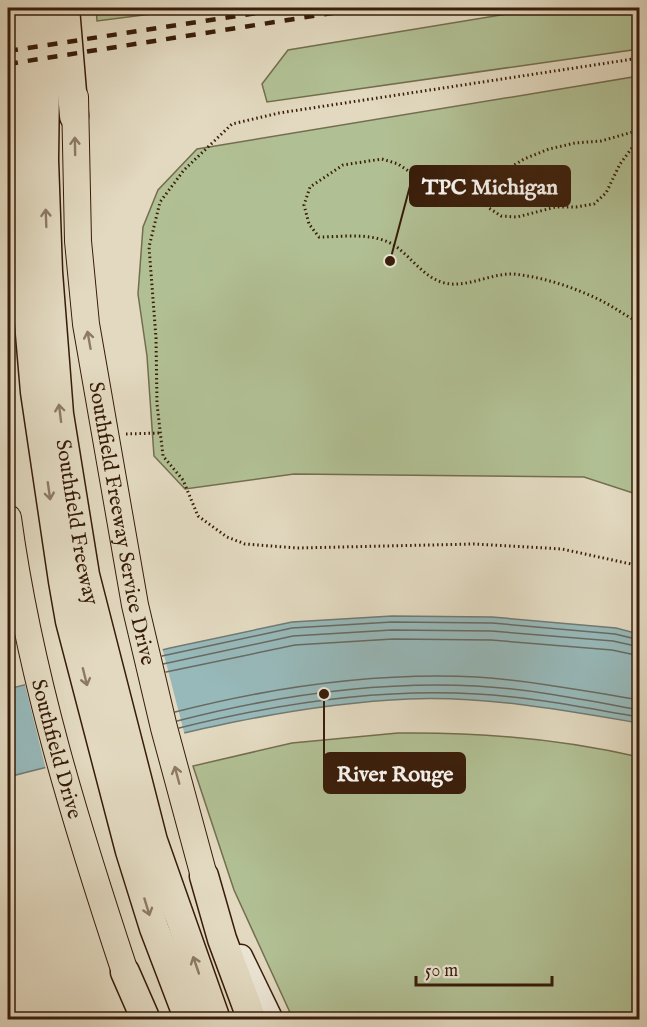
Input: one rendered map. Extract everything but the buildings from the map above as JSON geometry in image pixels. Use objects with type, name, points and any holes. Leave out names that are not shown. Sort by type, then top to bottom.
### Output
[{"type":"highway","name":"Southfield Freeway","points":[[22,8],[26,287],[35,392],[82,618],[141,846],[154,928],[189,1020]]},
{"type":"highway","name":"Southfield Freeway","points":[[46,8],[44,160],[48,284],[59,414],[85,575],[82,618]]},
{"type":"highway","points":[[75,9],[75,116]]},
{"type":"highway","name":"Southfield Freeway","points":[[141,846],[216,1020]]},
{"type":"highway","points":[[204,876],[222,939],[252,1020]]},
{"type":"highway","points":[[125,972],[146,1020]]},
{"type":"main road","name":"Southfield Freeway Service Drive","points":[[75,116],[78,241],[87,324],[135,605],[164,728],[204,876],[272,1020]]},
{"type":"main road","name":"Southfield Drive","points":[[8,518],[29,632],[56,747],[87,856],[125,972]]},
{"type":"main road","points":[[125,972],[138,1020]]},
{"type":"path","points":[[639,58],[279,112],[232,124],[184,170],[160,202],[149,247],[156,338],[157,404],[163,456],[183,480],[198,516],[226,537],[245,543],[297,548],[474,544],[562,549],[639,566]]},
{"type":"path","points":[[639,130],[601,141],[575,143],[549,149],[524,159],[485,183],[464,187],[444,186],[416,177],[398,164],[382,159],[343,165],[310,187],[304,205],[309,224],[319,237],[369,236],[387,241],[428,274],[442,282],[458,283],[511,274],[539,278],[571,287],[601,300],[639,323]]},
{"type":"path","points":[[464,187],[501,216],[517,217],[556,207],[594,204],[606,193],[621,164],[639,137]]},
{"type":"path","points":[[105,435],[160,433]]},
{"type":"green space","points":[[96,8],[199,8],[97,21]]},
{"type":"green space","points":[[544,8],[639,8],[639,49],[267,102],[262,84],[288,50]]},
{"type":"green space","points":[[639,76],[639,495],[584,477],[294,474],[185,489],[154,456],[147,356],[138,294],[143,227],[158,190],[197,149]]},
{"type":"green space","points":[[398,733],[519,738],[579,745],[639,757],[639,1019],[293,1019],[234,890],[193,766],[292,743]]},
{"type":"water","points":[[392,616],[492,617],[616,628],[639,634],[639,723],[496,702],[409,699],[358,703],[307,709],[207,728],[8,777],[8,689],[170,648],[292,622]]},
{"type":"pier","points":[[162,647],[185,736],[46,770],[24,681]]},
{"type":"railway","points":[[8,51],[289,8]]},
{"type":"railway","points":[[8,64],[364,8]]},
{"type":"place","name":"TPC Michigan","points":[[390,261]]},
{"type":"place","name":"River Rouge","points":[[324,694]]}]
